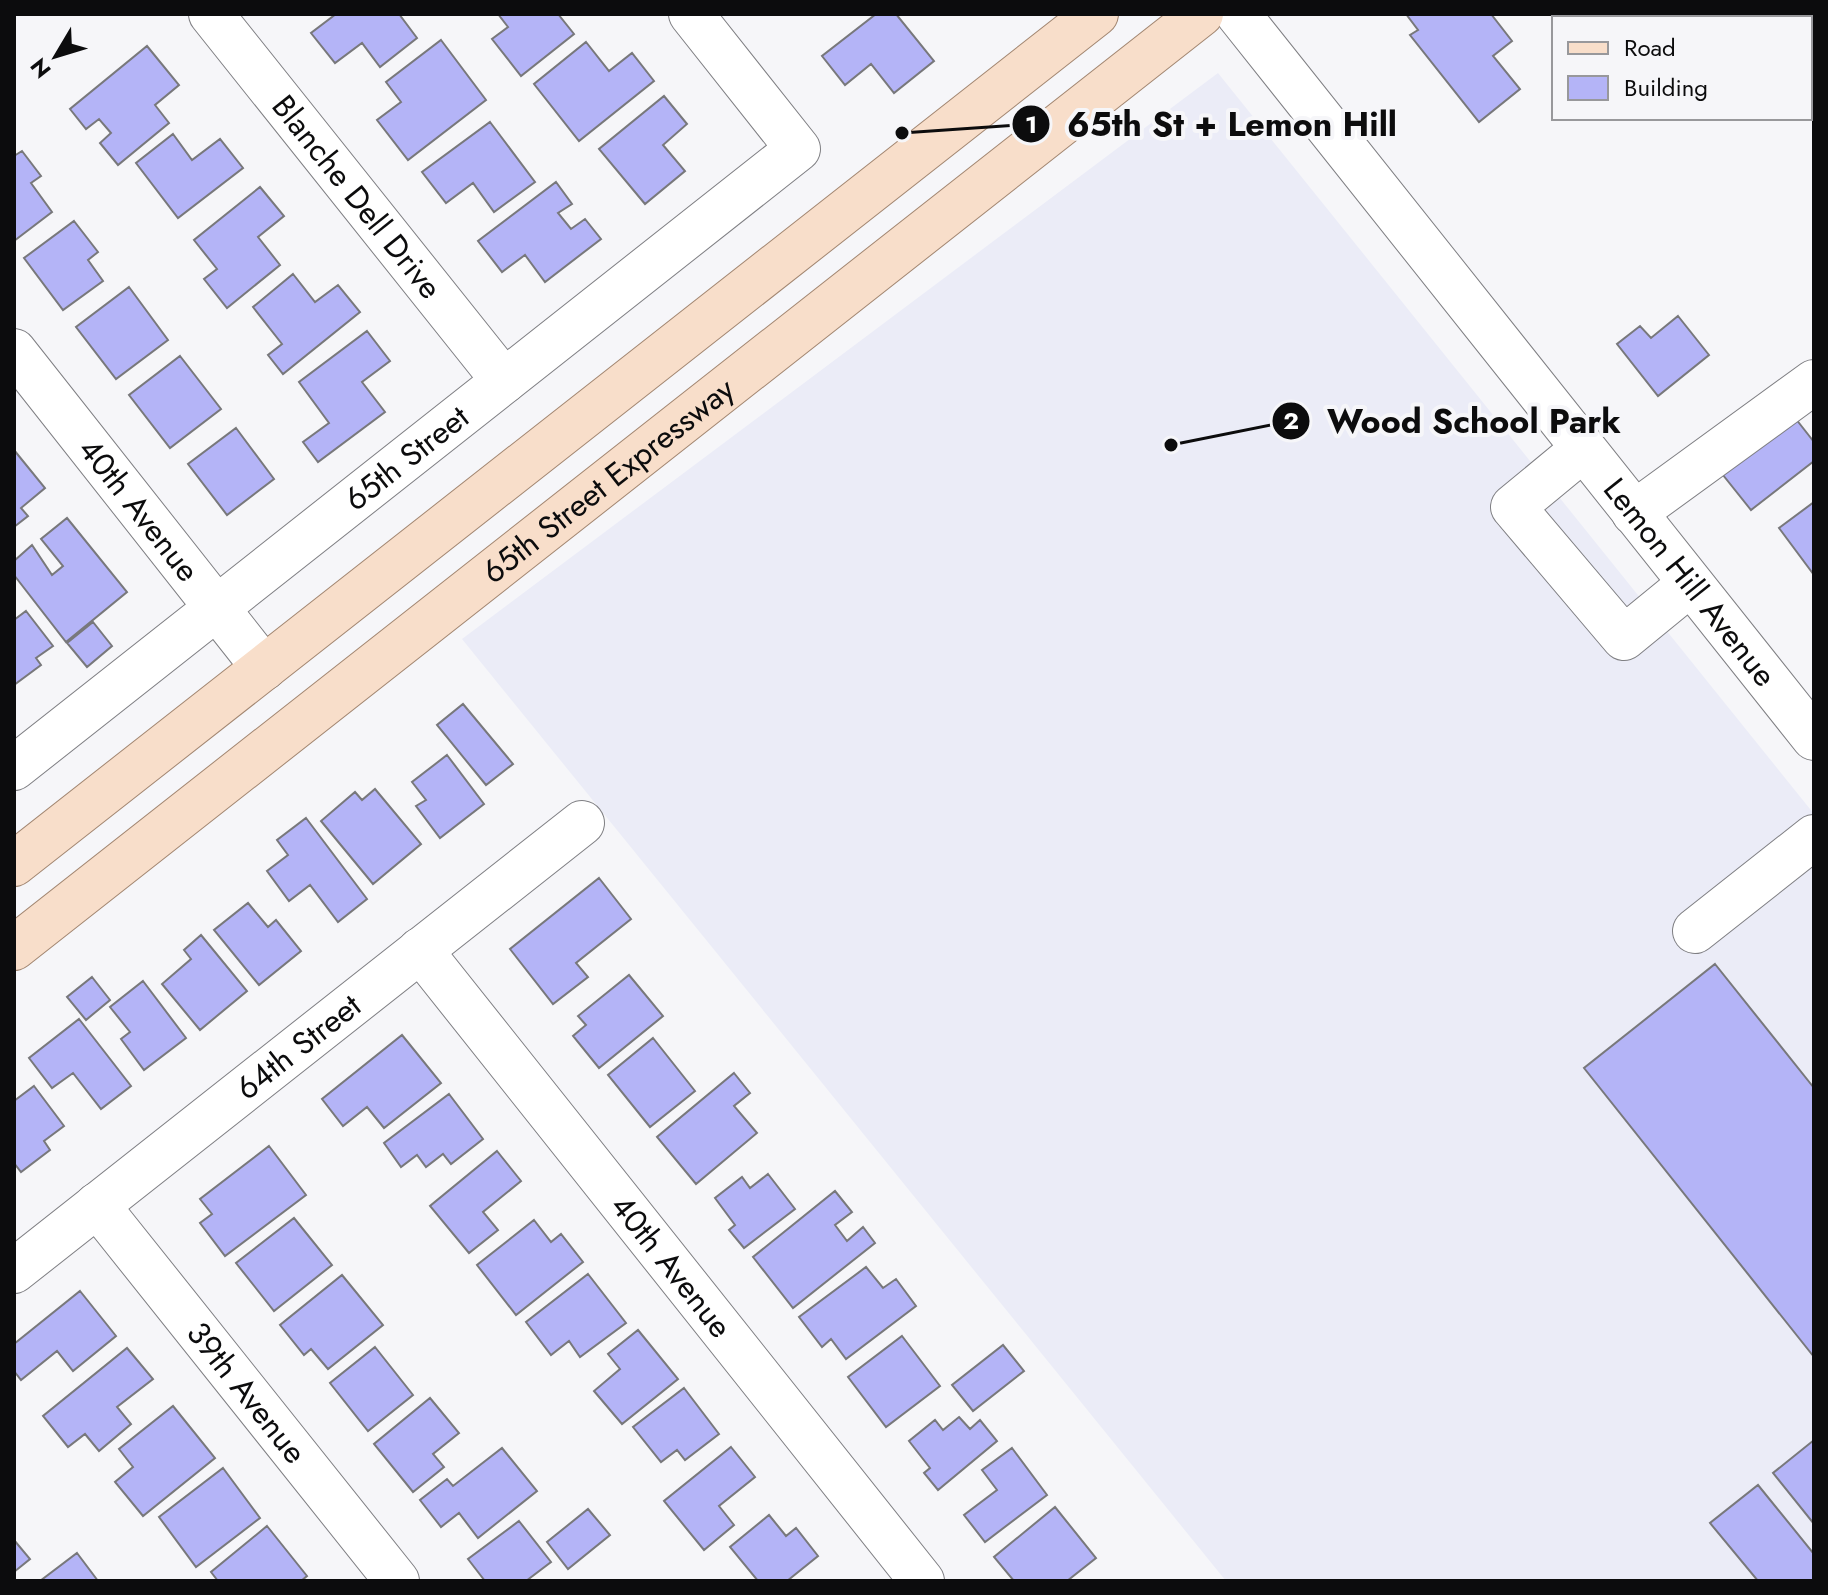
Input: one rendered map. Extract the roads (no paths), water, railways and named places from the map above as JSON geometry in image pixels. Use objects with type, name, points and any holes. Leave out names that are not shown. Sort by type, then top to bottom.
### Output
[{"type":"main road","name":"65th Street Expressway","points":[[14,864],[1096,14]]},
{"type":"main road","name":"65th Street Expressway","points":[[14,948],[1201,14]]},
{"type":"street","name":"Blanche Dell Drive","points":[[211,14],[504,381]]},
{"type":"street","name":"65th Street","points":[[14,768],[798,149],[691,14]]},
{"type":"street","name":"Lemon Hill Avenue","points":[[1238,14],[1814,738]]},
{"type":"street","name":"40th Avenue","points":[[14,351],[264,668]]},
{"type":"street","points":[[1634,513],[1814,382]]},
{"type":"street","points":[[1582,450],[1513,507],[1624,638],[1690,584]]},
{"type":"street","name":"64th Street","points":[[14,1271],[582,823]]},
{"type":"street","points":[[1695,931],[1814,837]]},
{"type":"street","name":"40th Avenue","points":[[420,950],[922,1581]]},
{"type":"street","name":"39th Avenue","points":[[97,1205],[397,1581]]},
{"type":"place","name":"65th St + Lemon Hill","points":[[902,133]]},
{"type":"place","name":"Wood School Park","points":[[1171,445]]}]
